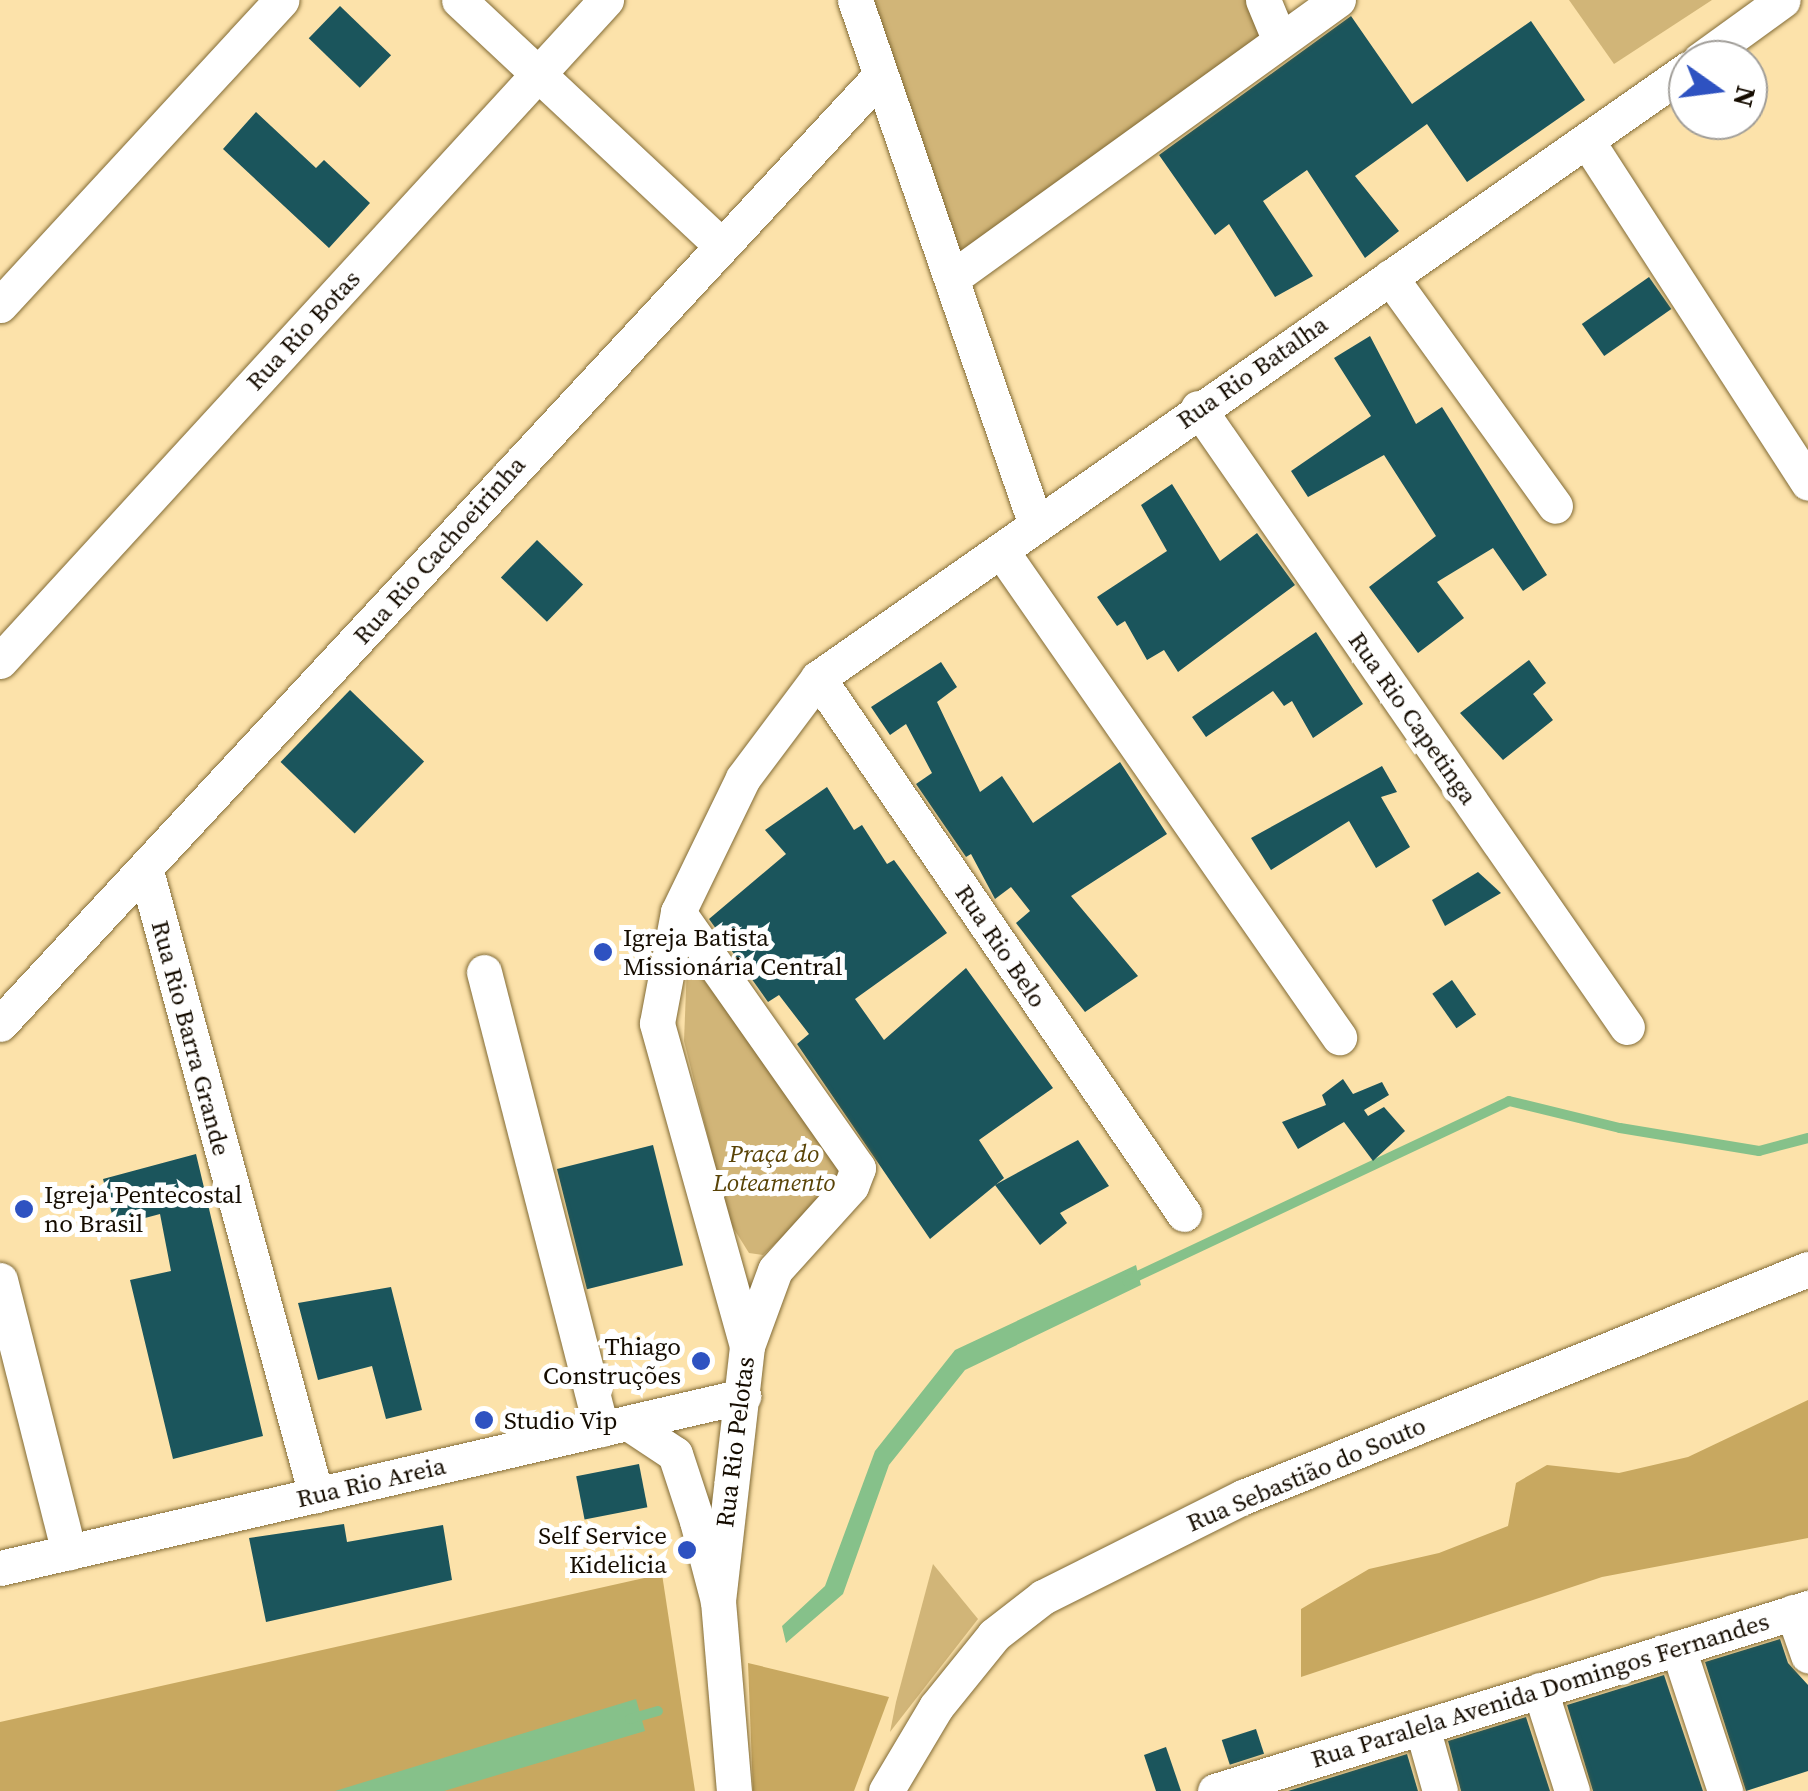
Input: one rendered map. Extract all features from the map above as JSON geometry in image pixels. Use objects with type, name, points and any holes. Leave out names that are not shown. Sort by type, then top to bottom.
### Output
[{"type":"street","points":[[0,305],[281,0]]},
{"type":"street","points":[[459,0],[719,243]]},
{"type":"street","name":"Rua Rio Botas","points":[[0,661],[606,0]]},
{"type":"street","points":[[855,0],[1036,525]]},
{"type":"street","points":[[1264,0],[1280,41]]},
{"type":"street","points":[[952,278],[1338,0]]},
{"type":"street","points":[[1727,40],[1779,1]]},
{"type":"street","name":"Rua Rio Cachoeirinha","points":[[0,1024],[146,870],[719,243],[879,77]]},
{"type":"street","name":"Rua Rio Batalha","points":[[818,678],[1002,552],[1198,408],[1668,83]]},
{"type":"street","points":[[1588,141],[1808,483]]},
{"type":"street","points":[[1390,276],[1555,506]]},
{"type":"street","name":"Rua Rio Capetinga","points":[[1198,408],[1627,1027]]},
{"type":"street","points":[[1002,552],[1339,1036]]},
{"type":"street","name":"Rua Rio Pelotas","points":[[718,1601],[747,1346],[657,1023],[678,912],[722,812],[818,678]]},
{"type":"street","name":"Rua Rio Belo","points":[[818,678],[1184,1214]]},
{"type":"street","name":"Rua Rio Barra Grande","points":[[146,870],[316,1495]]},
{"type":"street","points":[[678,912],[858,1168],[851,1186],[790,1246],[774,1270],[747,1346]]},
{"type":"street","points":[[484,972],[615,1426]]},
{"type":"street","name":"Rua Sebastião do Souto","points":[[886,1791],[994,1635],[1043,1597],[1243,1497],[1808,1269]]},
{"type":"street","points":[[0,1280],[69,1552]]},
{"type":"street","name":"Rua Rio Areia","points":[[0,1568],[742,1396]]},
{"type":"street","name":"Rua Rio Pelotas","points":[[615,1426],[675,1454],[718,1601],[734,1791]]},
{"type":"street","points":[[1800,1610],[1808,1655]]},
{"type":"street","name":"Rua Paralela Avenida Domingos Fernandes","points":[[1215,1791],[1295,1779],[1422,1727],[1800,1610]]},
{"type":"street","points":[[1678,1648],[1724,1791]]},
{"type":"street","points":[[1540,1690],[1572,1791]]},
{"type":"street","points":[[1422,1727],[1440,1791]]},
{"type":"green space","points":[[856,0],[1263,0],[1280,41],[952,278]]},
{"type":"green space","points":[[1569,0],[1712,0],[1614,64]]},
{"type":"green space","name":"Praça do Loteamento","points":[[687,965],[694,967],[849,1175],[763,1255],[749,1253],[729,1221],[684,1041]]},
{"type":"green space","points":[[933,1564],[978,1619],[890,1732],[896,1702]]},
{"type":"shaded area","points":[[1136,1265],[1141,1285],[965,1370],[889,1465],[843,1594],[786,1643],[782,1626],[825,1586],[875,1451],[955,1350]]},
{"type":"shaded area","points":[[1808,1400],[1808,1538],[1602,1577],[1301,1677],[1301,1609],[1369,1569],[1439,1553],[1508,1526],[1516,1483],[1547,1465],[1619,1473],[1688,1457]]},
{"type":"shaded area","points":[[662,1574],[695,1791],[0,1791],[0,1722]]},
{"type":"shaded area","points":[[748,1663],[889,1697],[854,1791],[753,1791]]},
{"type":"shaded area","points":[[636,1699],[645,1731],[444,1791],[335,1791]]},
{"type":"building","points":[[340,6],[391,55],[360,88],[309,38]]},
{"type":"building","points":[[1351,16],[1412,104],[1531,21],[1585,100],[1467,182],[1427,124],[1355,176],[1399,231],[1365,258],[1307,170],[1263,201],[1313,276],[1275,297],[1229,224],[1215,235],[1159,155]]},
{"type":"building","points":[[256,112],[316,168],[324,160],[370,203],[329,248],[223,149]]},
{"type":"building","points":[[1649,277],[1671,309],[1604,356],[1582,324]]},
{"type":"building","points":[[1370,336],[1416,424],[1442,407],[1547,575],[1523,591],[1493,548],[1437,582],[1464,618],[1418,653],[1369,587],[1436,536],[1384,455],[1308,497],[1291,471],[1371,416],[1334,358]]},
{"type":"building","points":[[1172,484],[1220,561],[1257,533],[1295,585],[1178,672],[1164,650],[1147,660],[1125,621],[1117,626],[1097,597],[1167,551],[1141,505]]},
{"type":"building","points":[[537,540],[583,584],[547,622],[501,577]]},
{"type":"building","points":[[1316,632],[1363,704],[1313,738],[1292,701],[1284,706],[1273,691],[1206,737],[1192,717]]},
{"type":"building","points":[[1529,660],[1546,683],[1533,694],[1553,720],[1503,760],[1460,713]]},
{"type":"building","points":[[941,662],[957,687],[937,702],[980,792],[1002,776],[1033,823],[1120,762],[1167,834],[1071,896],[1138,976],[1085,1012],[1016,923],[1030,911],[1011,887],[995,899],[971,854],[966,857],[916,784],[932,773],[906,724],[890,735],[871,707]]},
{"type":"building","points":[[350,690],[424,762],[355,833],[281,762]]},
{"type":"building","points":[[1382,766],[1397,792],[1381,797],[1410,847],[1376,868],[1349,821],[1271,870],[1251,838]]},
{"type":"building","points":[[827,787],[854,830],[862,825],[887,864],[894,860],[947,933],[855,999],[884,1040],[966,968],[1053,1088],[979,1140],[1004,1178],[930,1239],[797,1044],[809,1034],[779,995],[768,1002],[709,919],[786,854],[765,830]]},
{"type":"building","points":[[1478,872],[1501,893],[1445,926],[1432,900]]},
{"type":"building","points":[[1452,980],[1476,1014],[1456,1028],[1432,994]]},
{"type":"building","points":[[1343,1079],[1353,1094],[1382,1082],[1389,1095],[1364,1110],[1368,1116],[1384,1107],[1405,1131],[1373,1161],[1344,1122],[1298,1149],[1282,1122],[1326,1105],[1322,1095]]},
{"type":"building","points":[[1078,1140],[1109,1186],[1060,1213],[1067,1223],[1040,1245],[995,1185]]},
{"type":"building","points":[[653,1145],[683,1265],[587,1289],[557,1169]]},
{"type":"building","points":[[196,1154],[263,1436],[173,1459],[130,1280],[171,1271],[160,1214],[115,1226],[103,1179]]},
{"type":"building","points":[[391,1287],[422,1410],[386,1419],[372,1366],[318,1380],[298,1303]]},
{"type":"building","points":[[639,1464],[647,1507],[585,1519],[576,1476]]},
{"type":"building","points":[[344,1524],[347,1542],[443,1525],[452,1580],[266,1622],[249,1538]]},
{"type":"building","points":[[1780,1639],[1788,1663],[1808,1685],[1808,1771],[1746,1791],[1705,1662]]},
{"type":"building","points":[[1664,1675],[1703,1791],[1593,1791],[1567,1705]]},
{"type":"building","points":[[1526,1717],[1550,1791],[1461,1791],[1448,1741]]},
{"type":"building","points":[[1256,1729],[1264,1754],[1230,1765],[1222,1740]]},
{"type":"building","points":[[1166,1747],[1181,1791],[1156,1791],[1144,1755]]},
{"type":"building","points":[[1407,1754],[1418,1791],[1288,1791]]},
{"type":"waterway","points":[[1127,1281],[1509,1101],[1620,1128],[1759,1151],[1808,1138]]},
{"type":"waterway","points":[[630,1719],[658,1711]]},
{"type":"place","name":"Igreja Batista Missionária Central","points":[[603,952]]},
{"type":"place","name":"Igreja Pentecostal no Brasil","points":[[24,1209]]},
{"type":"place","name":"Thiago Construções","points":[[701,1361]]},
{"type":"place","name":"Studio Vip","points":[[484,1420]]},
{"type":"place","name":"Self Service Kidelicia","points":[[687,1550]]}]
